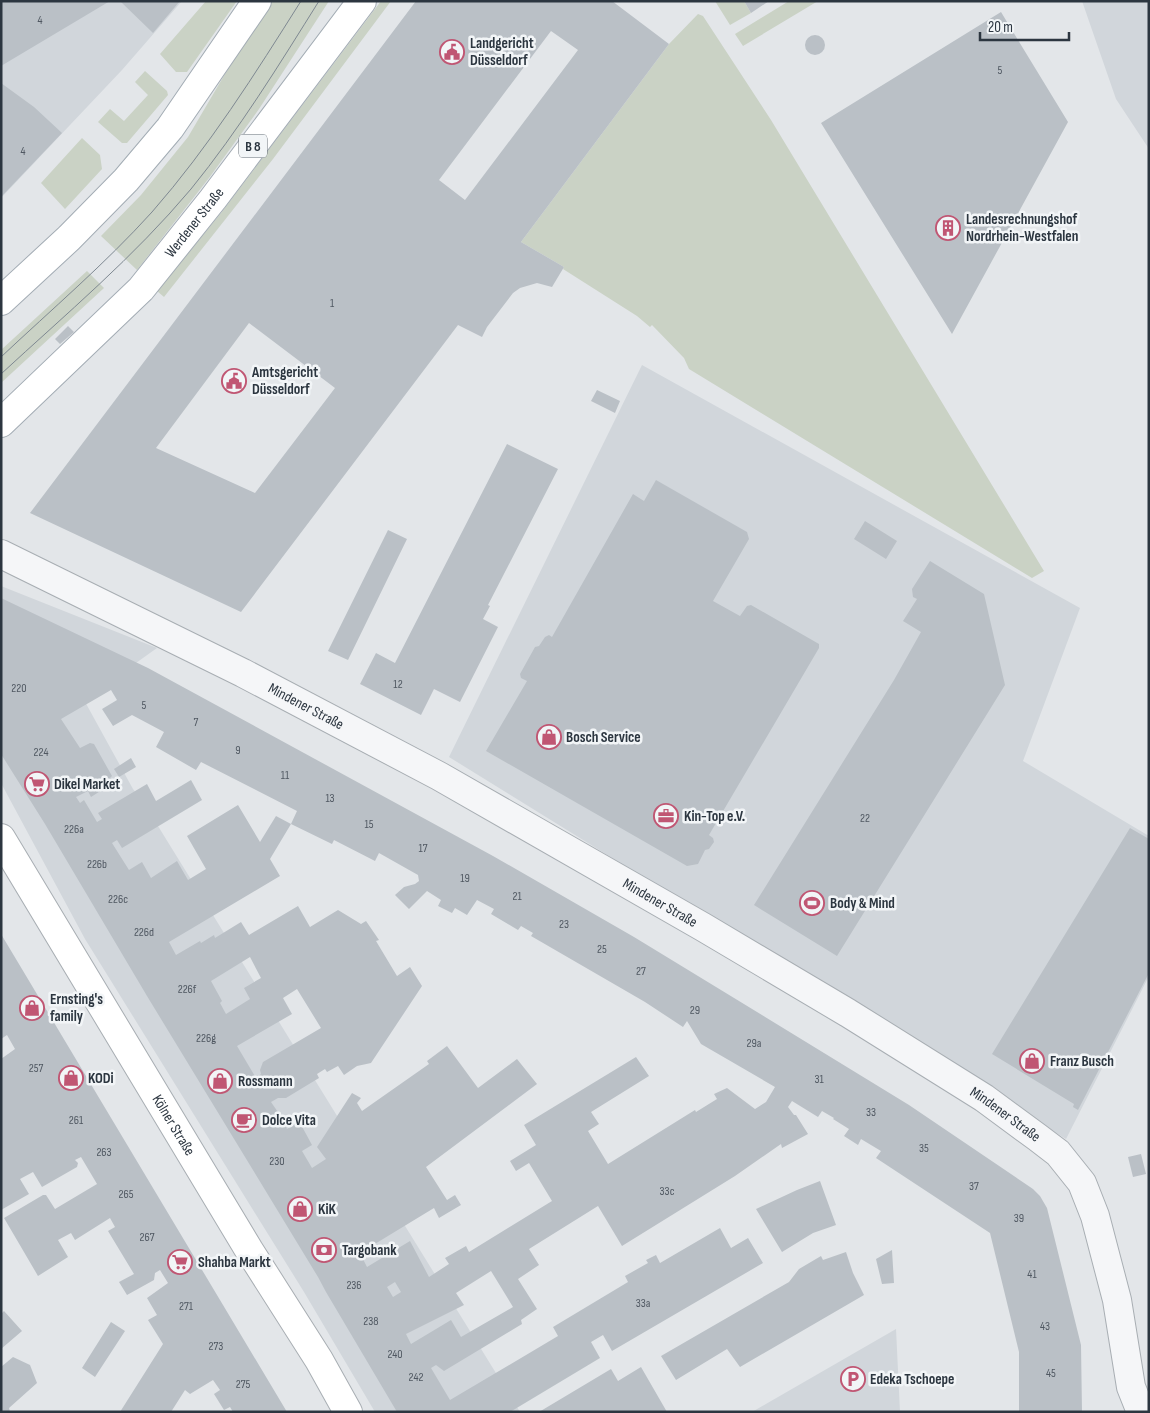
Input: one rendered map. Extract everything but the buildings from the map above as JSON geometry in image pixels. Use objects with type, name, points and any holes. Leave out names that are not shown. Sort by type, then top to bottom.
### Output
[{"type":"main road","points":[[1,302],[69,238],[126,180],[170,128],[257,1]]},
{"type":"main road","points":[[329,45],[336,1]]},
{"type":"main road","name":"Werdener Straße","points":[[1,423],[141,288],[213,199],[362,1]]},
{"type":"main road","name":"Kölner Straße","points":[[1,838],[239,1234],[319,1360],[348,1412]]},
{"type":"street","name":"Mindener Straße","points":[[1,554],[243,673],[439,776],[703,927],[848,1013],[984,1098],[1037,1137],[1058,1153],[1082,1183],[1095,1216],[1117,1300],[1131,1387],[1141,1412]]},
{"type":"shaded area","points":[[1,1],[182,1],[122,70],[1,198]]},
{"type":"shaded area","points":[[206,1],[237,1],[187,72],[176,72],[160,54]]},
{"type":"shaded area","points":[[272,1],[329,1],[259,109],[209,178],[137,270],[101,236],[141,195],[188,137],[225,74]]},
{"type":"shaded area","points":[[381,1],[391,1],[273,159],[164,297],[157,291],[221,213]]},
{"type":"shaded area","points":[[715,1],[744,1],[751,13],[730,25]]},
{"type":"shaded area","points":[[789,1],[818,1],[743,46],[735,34]]},
{"type":"shaded area","points":[[1082,1],[1149,1],[1149,149],[1116,99]]},
{"type":"shaded area","points":[[698,14],[703,16],[771,120],[1044,571],[1032,578],[689,369],[684,358],[652,325],[650,327],[637,316],[563,269],[564,267],[521,242],[669,44]]},
{"type":"shaded area","points":[[145,71],[167,91],[168,95],[127,143],[122,143],[98,122],[110,109],[124,121],[148,95],[135,82]]},
{"type":"shaded area","points":[[82,138],[100,155],[102,169],[65,209],[41,183]]},
{"type":"shaded area","points":[[87,271],[104,288],[1,383],[1,350]]},
{"type":"shaded area","points":[[642,365],[1080,608],[1023,761],[1149,836],[1149,976],[1066,1139],[449,757]]},
{"type":"shaded area","points":[[1,586],[157,648],[84,700],[133,789],[145,805],[520,1412],[375,1412],[304,1292],[85,939],[1,783]]},
{"type":"shaded area","name":"Edeka Tschoepe","points":[[896,1329],[900,1412],[752,1412]]},
{"type":"tram line","points":[[1,357],[116,250],[152,212],[193,162],[231,110],[301,1]]},
{"type":"tram line","points":[[1,374],[123,262],[191,189],[242,120],[319,1]]},
{"type":"place","name":"Landgericht Düsseldorf","points":[[452,52]]},
{"type":"place","name":"Landesrechnungshof Nordrhein-Westfalen","points":[[948,228]]},
{"type":"place","name":"Amtsgericht Düsseldorf","points":[[234,381]]},
{"type":"place","name":"Bosch Service","points":[[549,737]]},
{"type":"place","name":"Dikel Market","points":[[37,784]]},
{"type":"place","name":"Kin-Top e.V.","points":[[666,816]]},
{"type":"place","name":"Body & Mind","points":[[812,903]]},
{"type":"place","name":"Ernsting's family","points":[[32,1008]]},
{"type":"place","name":"Franz Busch","points":[[1032,1061]]},
{"type":"place","name":"KODi","points":[[71,1078]]},
{"type":"place","name":"Rossmann","points":[[220,1081]]},
{"type":"place","name":"Dolce Vita","points":[[244,1120]]},
{"type":"place","name":"KiK","points":[[300,1209]]},
{"type":"place","name":"Targobank","points":[[324,1250]]},
{"type":"place","name":"Shahba Markt","points":[[180,1262]]},
{"type":"place","name":"Edeka Tschoepe","points":[[853,1379]]}]
